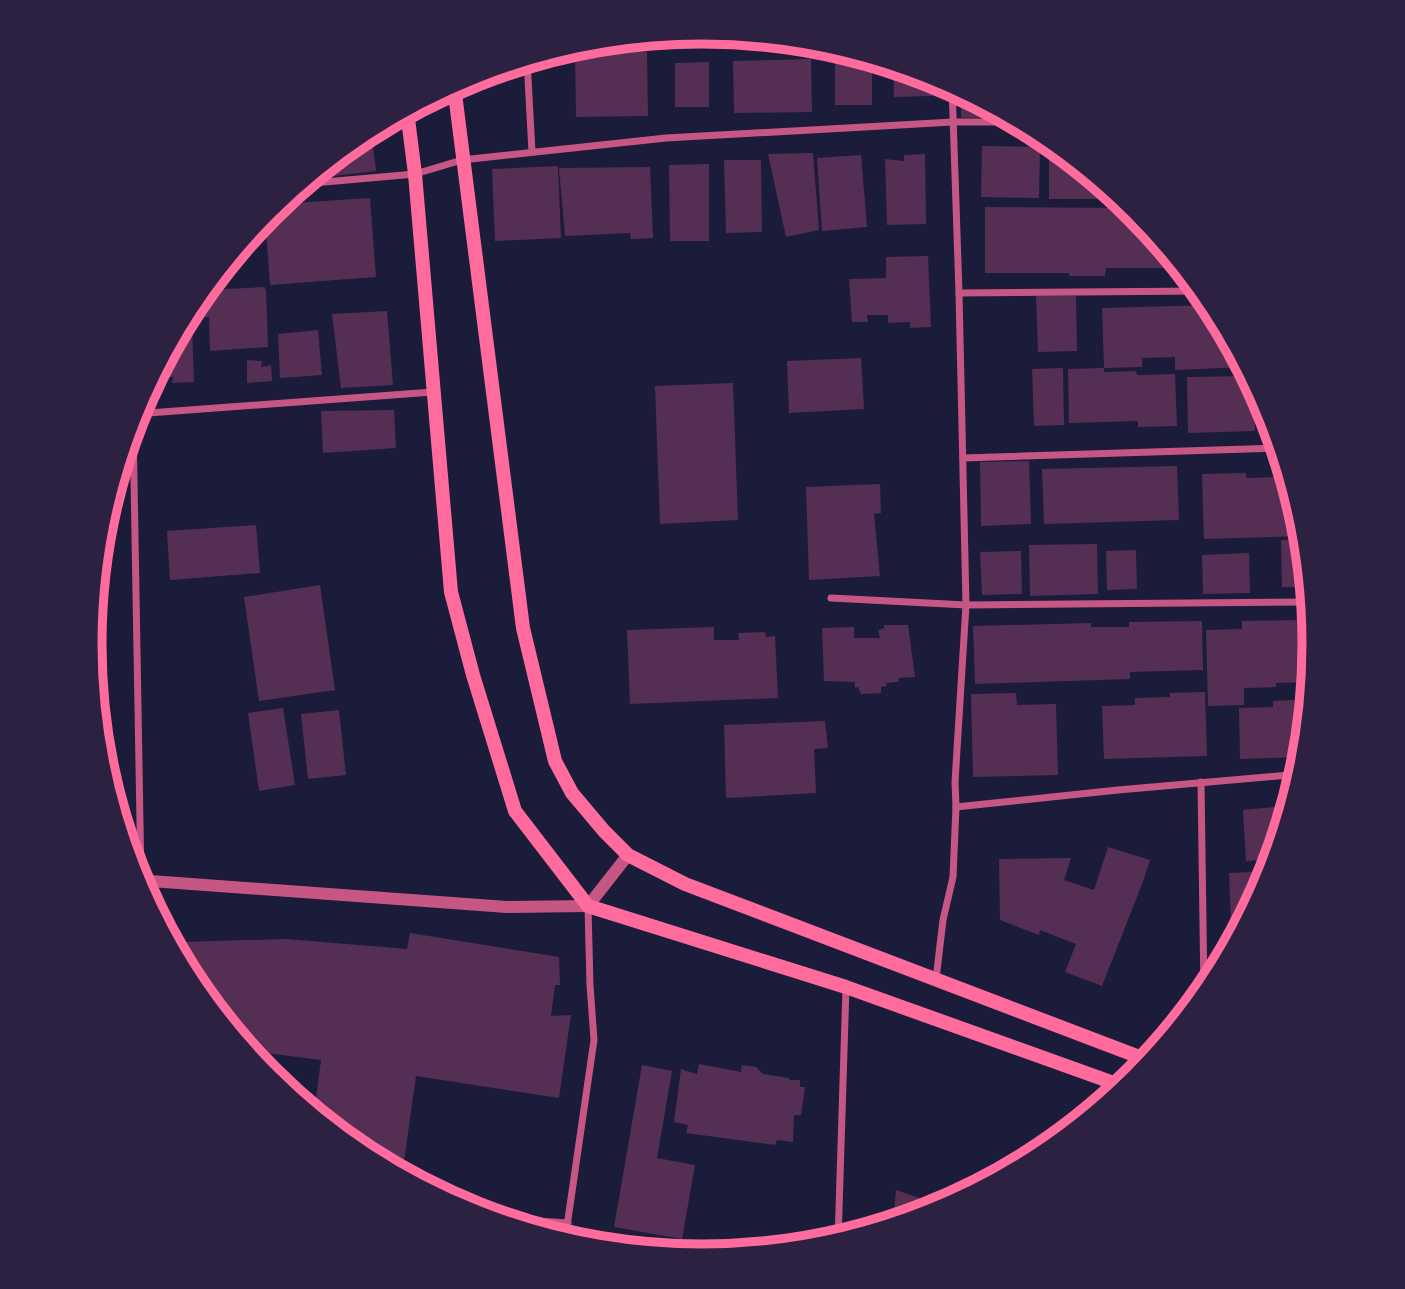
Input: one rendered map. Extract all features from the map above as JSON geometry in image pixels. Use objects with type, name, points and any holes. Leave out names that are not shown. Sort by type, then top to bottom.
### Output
[{"type":"main road","points":[[455,97],[523,628],[555,761],[572,793],[628,855],[685,884],[1139,1057]]},
{"type":"main road","points":[[408,121],[451,592],[473,675],[515,811],[588,906],[846,987],[1113,1083]]},
{"type":"street","points":[[528,70],[532,152]]},
{"type":"street","points":[[936,979],[943,920],[953,877],[955,782],[966,606],[952,99]]},
{"type":"street","points":[[319,182],[415,174],[462,160],[666,138],[953,122],[999,122]]},
{"type":"street","points":[[959,293],[1188,291]]},
{"type":"street","points":[[148,413],[434,392]]},
{"type":"street","points":[[964,458],[1270,448]]},
{"type":"street","points":[[133,453],[139,851]]},
{"type":"street","points":[[831,598],[966,606],[1302,602]]},
{"type":"street","points":[[956,807],[1289,775]]},
{"type":"street","points":[[1201,782],[1204,975]]},
{"type":"street","points":[[567,1230],[594,1040],[588,906],[628,855]]},
{"type":"street","points":[[150,881],[507,907],[588,906]]},
{"type":"street","points":[[838,1230],[846,987]]},
{"type":"street","points":[[533,1221],[568,1223]]},
{"type":"building","points":[[647,52],[648,116],[576,117],[575,57],[600,53]]},
{"type":"building","points":[[811,59],[812,112],[734,113],[733,61]]},
{"type":"building","points":[[835,59],[872,68],[872,105],[835,105]]},
{"type":"building","points":[[709,62],[709,107],[675,107],[675,63]]},
{"type":"building","points":[[893,75],[932,89],[932,96],[894,97]]},
{"type":"building","points":[[961,103],[990,117],[961,118]]},
{"type":"building","points":[[373,143],[376,171],[326,177]]},
{"type":"building","points":[[982,146],[1040,148],[1039,198],[981,197]]},
{"type":"building","points":[[813,153],[819,230],[786,237],[768,154]]},
{"type":"building","points":[[925,154],[926,224],[887,225],[885,159],[904,161],[904,155]]},
{"type":"building","points":[[1049,154],[1105,199],[1049,199]]},
{"type":"building","points":[[861,155],[867,227],[822,231],[817,158]]},
{"type":"building","points":[[724,160],[761,160],[762,232],[726,233]]},
{"type":"building","points":[[709,164],[709,241],[670,241],[669,165]]},
{"type":"building","points":[[558,166],[561,238],[495,241],[492,169]]},
{"type":"building","points":[[650,167],[653,238],[631,239],[630,233],[565,236],[559,168]]},
{"type":"building","points":[[370,198],[376,277],[270,285],[266,232],[296,203]]},
{"type":"building","points":[[985,207],[1114,208],[1170,268],[1106,268],[1105,276],[985,273]]},
{"type":"building","points":[[928,256],[931,327],[910,328],[910,322],[888,323],[888,315],[867,315],[868,322],[852,322],[849,279],[886,278],[886,257]]},
{"type":"building","points":[[264,287],[268,347],[210,351],[209,317],[199,318],[218,289]]},
{"type":"building","points":[[1036,296],[1076,296],[1077,351],[1038,352]]},
{"type":"building","points":[[1198,305],[1235,367],[1175,370],[1175,357],[1142,358],[1142,367],[1104,368],[1102,308]]},
{"type":"building","points":[[387,311],[393,385],[341,388],[332,314]]},
{"type":"building","points":[[192,328],[194,382],[172,383],[173,377],[165,377]]},
{"type":"building","points":[[318,330],[322,375],[280,378],[278,334]]},
{"type":"building","points":[[861,358],[864,409],[789,413],[787,361]]},
{"type":"building","points":[[247,360],[262,361],[261,367],[271,365],[272,381],[247,383]]},
{"type":"building","points":[[1063,368],[1064,425],[1034,426],[1032,369]]},
{"type":"building","points":[[1104,368],[1104,372],[1136,371],[1137,375],[1175,374],[1177,426],[1138,427],[1138,421],[1069,423],[1068,369]]},
{"type":"building","points":[[1240,376],[1255,408],[1255,431],[1188,433],[1187,377]]},
{"type":"building","points":[[733,383],[738,520],[660,524],[655,386]]},
{"type":"building","points":[[394,410],[396,448],[323,453],[321,411]]},
{"type":"building","points":[[1029,461],[1031,524],[981,526],[980,462]]},
{"type":"building","points":[[1177,466],[1179,520],[1044,524],[1042,469]]},
{"type":"building","points":[[1246,473],[1246,478],[1279,477],[1293,536],[1204,539],[1202,474]]},
{"type":"building","points":[[880,484],[881,513],[874,514],[880,576],[809,580],[806,487]]},
{"type":"building","points":[[256,525],[260,573],[170,580],[167,531]]},
{"type":"building","points":[[1294,539],[1300,587],[1282,587],[1281,540]]},
{"type":"building","points":[[1097,544],[1098,594],[1030,596],[1029,545]]},
{"type":"building","points":[[1136,550],[1137,589],[1107,590],[1106,551]]},
{"type":"building","points":[[1021,551],[1022,594],[982,595],[980,552]]},
{"type":"building","points":[[1249,553],[1250,593],[1203,594],[1202,555]]},
{"type":"building","points":[[320,585],[335,690],[259,701],[244,597]]},
{"type":"building","points":[[1302,620],[1302,682],[1276,683],[1276,687],[1244,688],[1244,705],[1208,706],[1206,630],[1242,629],[1242,621]]},
{"type":"building","points":[[1202,621],[1203,670],[1130,672],[1130,679],[975,684],[973,626],[1091,623],[1091,627],[1129,627],[1129,622]]},
{"type":"building","points":[[884,625],[908,625],[915,677],[899,678],[898,682],[886,683],[887,686],[881,687],[881,693],[860,694],[859,687],[855,688],[855,682],[824,681],[822,628],[854,627],[854,638],[880,638],[878,630],[884,629]]},
{"type":"building","points":[[714,627],[714,640],[739,640],[738,633],[765,632],[766,637],[775,636],[778,698],[630,704],[627,630]]},
{"type":"building","points":[[1205,692],[1207,756],[1104,759],[1102,706],[1135,705],[1135,698],[1170,697],[1170,693]]},
{"type":"building","points":[[1016,693],[1017,705],[1056,704],[1058,775],[973,777],[971,694]]},
{"type":"building","points":[[1300,700],[1293,757],[1240,759],[1239,708],[1273,707],[1273,701]]},
{"type":"building","points":[[283,708],[295,785],[259,791],[248,713]]},
{"type":"building","points":[[339,710],[346,775],[308,779],[301,714]]},
{"type":"building","points":[[825,721],[828,748],[814,749],[816,793],[726,798],[724,725]]},
{"type":"building","points":[[1275,807],[1276,822],[1263,860],[1246,861],[1243,810]]},
{"type":"building","points":[[1108,847],[1150,860],[1102,986],[1065,972],[1076,944],[1040,930],[1039,935],[1000,920],[999,859],[1071,858],[1064,880],[1094,890]]},
{"type":"building","points":[[1259,872],[1231,929],[1229,873]]},
{"type":"building","points":[[410,933],[559,957],[560,985],[555,985],[551,1016],[571,1015],[559,1098],[416,1076],[403,1166],[369,1144],[315,1104],[321,1060],[263,1054],[226,1010],[181,943],[286,939],[407,949]]},
{"type":"building","points":[[699,1064],[741,1072],[742,1065],[756,1067],[763,1074],[800,1080],[800,1087],[805,1087],[801,1115],[794,1115],[793,1142],[777,1140],[775,1145],[686,1133],[688,1125],[674,1122],[681,1069],[697,1074]]},
{"type":"building","points":[[642,1065],[672,1071],[657,1158],[695,1165],[682,1239],[614,1227]]},
{"type":"building","points":[[896,1190],[928,1201],[896,1213],[894,1214]]}]
